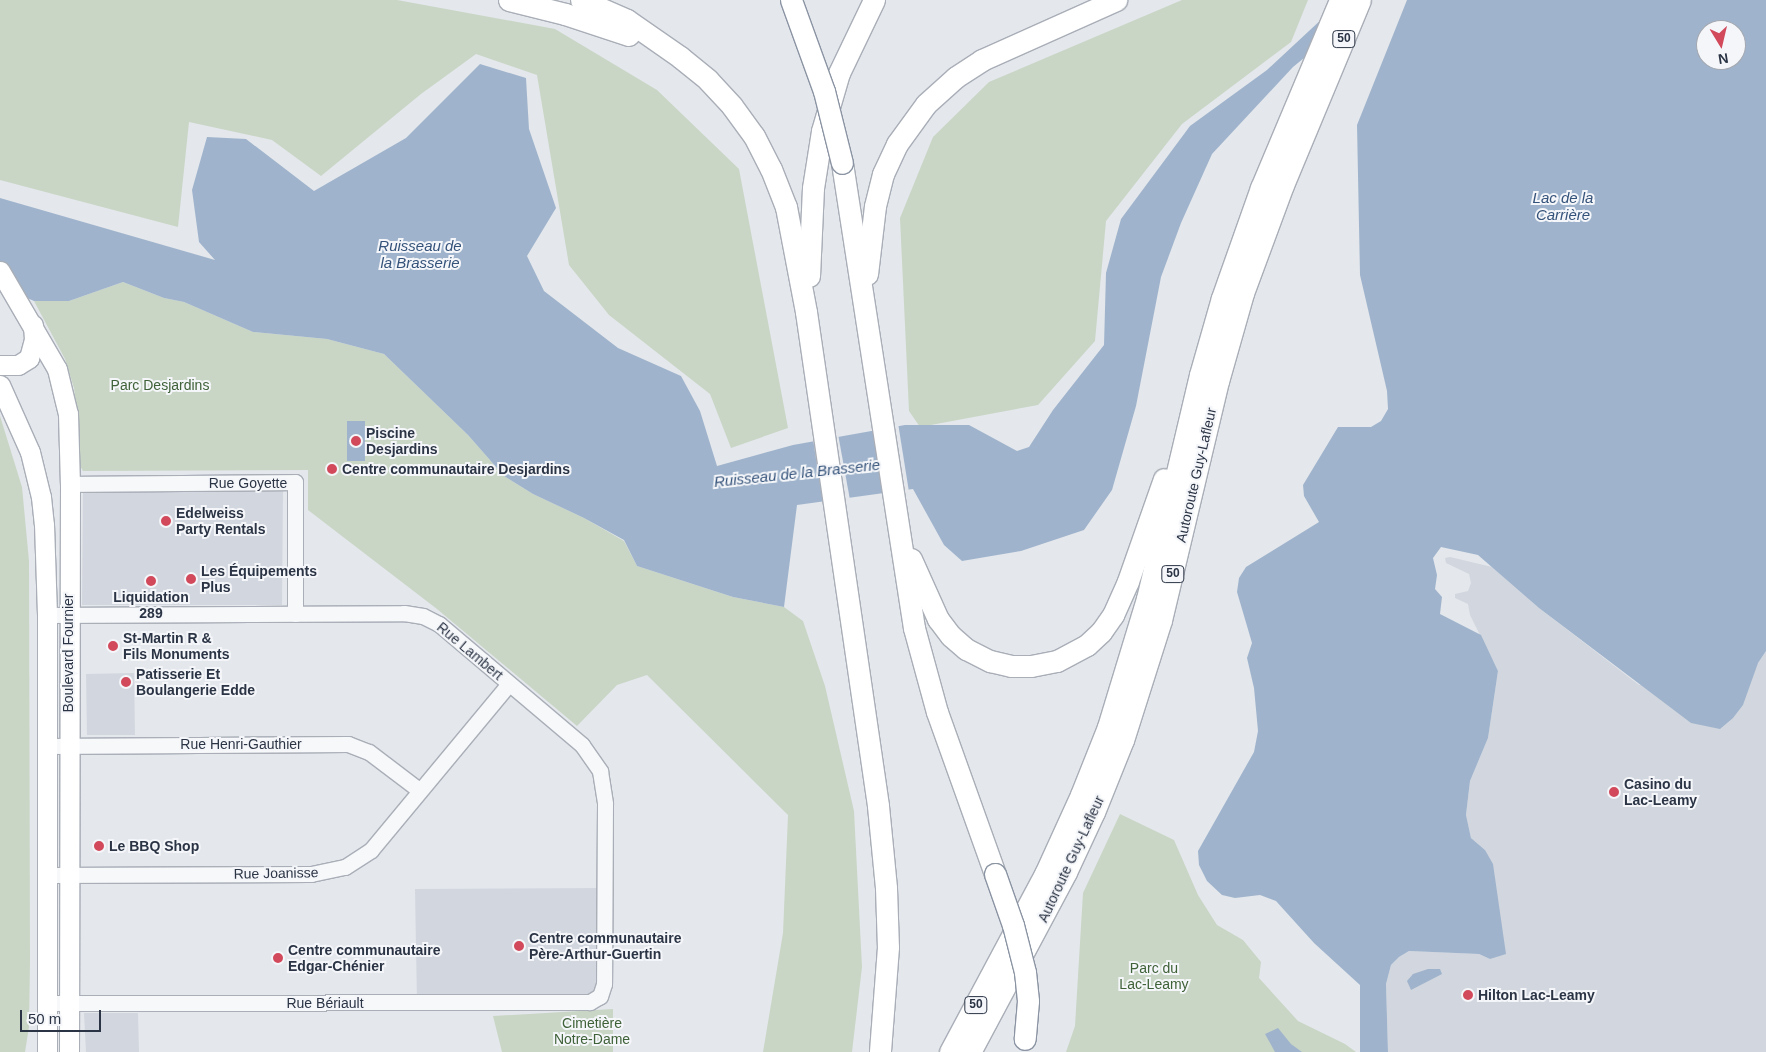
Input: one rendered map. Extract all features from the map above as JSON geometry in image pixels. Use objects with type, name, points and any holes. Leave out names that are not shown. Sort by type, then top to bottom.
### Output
[{"type":"highway","points":[[509,0],[604,26],[680,57]]},
{"type":"highway","points":[[581,0],[626,20],[680,57],[708,80],[732,106],[754,136],[768,163],[789,220],[806,312],[873,765],[884,860],[888,960],[880,1052]]},
{"type":"highway","points":[[791,0],[819,77],[842,164],[896,522],[914,628],[924,669],[945,736],[1013,925],[1024,972],[1028,1001],[1024,1046]]},
{"type":"highway","points":[[864,304],[873,217],[880,184],[892,153],[920,110],[952,81],[982,60],[1116,0]]},
{"type":"highway","name":"Autoroute Guy-Lafleur","points":[[970,1052],[1066,872],[1094,812],[1123,740],[1163,614],[1218,380],[1244,293],[1280,193],[1319,74],[1340,0]]},
{"type":"highway","name":"Autoroute Guy-Lafleur","points":[[950,1052],[1048,868],[1078,802],[1108,727],[1149,591],[1200,375],[1238,250],[1319,74],[1360,0]]},
{"type":"highway","points":[[806,312],[812,195],[822,130],[840,73],[872,4]]},
{"type":"highway","points":[[896,522],[934,613],[946,631],[961,645],[984,658],[1011,666],[1044,665],[1071,656],[1096,637],[1119,602],[1200,375]]},
{"type":"main road","name":"Boulevard Fournier","points":[[0,272],[58,369],[65,396],[69,438],[69,1052]]},
{"type":"main road","points":[[0,365],[18,365],[29,358],[34,339],[33,325]]},
{"type":"main road","name":"Boulevard Fournier","points":[[0,385],[22,432],[36,476],[44,524],[48,746],[47,1052]]},
{"type":"street","name":"Rue Goyette","points":[[70,484],[295,482],[295,614]]},
{"type":"street","name":"Rue Lambert","points":[[47,615],[404,613],[423,616],[440,624],[582,744],[595,761],[603,782],[605,804],[606,919],[604,984],[600,996]]},
{"type":"street","name":"Rue Joanisse","points":[[48,875],[311,874],[335,871],[354,863],[371,850],[509,684]]},
{"type":"street","name":"Rue Henri-Gauthier","points":[[48,746],[348,744],[369,752],[419,790]]},
{"type":"street","name":"Rue Bériault","points":[[48,1003],[584,1003],[596,1000],[600,996]]},
{"type":"shaded area","points":[[283,490],[282,605],[82,605],[83,492]]},
{"type":"shaded area","points":[[1450,557],[1492,567],[1539,608],[1639,685],[1758,663],[1766,651],[1766,1052],[1388,1052],[1386,984],[1391,965],[1399,957],[1409,951],[1479,954],[1490,959],[1485,850],[1471,838],[1466,815],[1470,781],[1488,738],[1498,671],[1470,615],[1468,604],[1455,598],[1455,594],[1468,591],[1471,583],[1469,574],[1446,563],[1445,558]]},
{"type":"shaded area","points":[[134,673],[135,735],[87,735],[86,674]]},
{"type":"shaded area","points":[[605,888],[600,996],[417,1003],[415,889]]},
{"type":"shaded area","points":[[84,1013],[138,1013],[139,1052],[86,1052]]},
{"type":"green space","points":[[0,0],[397,0],[555,29],[657,90],[739,169],[788,428],[731,448],[710,394],[609,315],[569,265],[537,75],[476,54],[421,94],[321,176],[272,140],[189,122],[178,227],[0,180]]},
{"type":"green space","points":[[1182,0],[1308,0],[1291,42],[1182,124],[1106,221],[1095,341],[1038,405],[920,427],[909,411],[900,218],[933,137],[989,82]]},
{"type":"green space","name":"Parc Desjardins","points":[[123,282],[164,298],[184,302],[253,332],[327,339],[384,354],[468,435],[504,476],[533,494],[584,518],[624,541],[637,566],[733,597],[784,607],[803,621],[825,686],[854,811],[862,967],[852,1052],[763,1052],[783,933],[788,815],[647,675],[617,685],[577,726],[437,609],[308,510],[308,470],[83,471],[80,466],[79,430],[74,388],[65,359],[34,301],[69,301]]},
{"type":"green space","points":[[0,416],[22,487],[29,561],[30,961],[29,1027],[25,1052],[0,1052]]},
{"type":"green space","name":"Parc du Lac-Leamy","points":[[1120,814],[1174,840],[1198,895],[1217,925],[1243,940],[1261,962],[1259,978],[1298,1021],[1345,1044],[1356,1052],[1066,1052],[1075,1026],[1083,893]]},
{"type":"green space","name":"Cimetière Notre-Dame","points":[[613,1009],[613,1052],[502,1052],[493,1016]]},
{"type":"water","name":"Lac de la Carrière","points":[[1407,0],[1766,0],[1766,651],[1758,663],[1743,705],[1733,718],[1720,729],[1691,723],[1539,608],[1478,555],[1441,547],[1433,558],[1437,575],[1435,589],[1442,597],[1440,614],[1481,635],[1498,671],[1488,738],[1470,781],[1466,815],[1471,838],[1485,850],[1493,864],[1506,954],[1490,959],[1479,954],[1409,951],[1399,957],[1391,965],[1386,984],[1388,1052],[1360,1052],[1360,985],[1314,943],[1276,901],[1260,895],[1235,898],[1222,895],[1207,881],[1199,865],[1198,851],[1254,752],[1258,731],[1254,688],[1247,658],[1252,643],[1237,592],[1239,578],[1246,567],[1319,522],[1304,496],[1303,485],[1338,427],[1371,427],[1381,421],[1388,409],[1387,391],[1360,275],[1357,125]]},
{"type":"water","name":"Ruisseau de la Brasserie","points":[[1324,17],[1331,36],[1293,67],[1212,154],[1181,223],[1161,277],[1136,406],[1112,490],[1084,530],[1021,551],[962,561],[944,545],[913,489],[797,505],[784,607],[733,597],[637,566],[624,540],[584,518],[533,494],[504,476],[468,435],[384,354],[327,339],[253,332],[184,302],[164,298],[123,282],[69,301],[34,301],[0,286],[0,198],[215,260],[199,242],[192,190],[207,137],[246,139],[314,191],[406,138],[480,64],[526,78],[529,129],[556,208],[527,256],[544,291],[618,348],[681,376],[700,411],[717,466],[793,445],[905,425],[969,425],[1017,451],[1029,447],[1053,410],[1104,345],[1106,273],[1121,219],[1190,126],[1267,70]]},
{"type":"water","name":"Piscine Desjardins","points":[[347,421],[365,421],[365,461],[347,461]]},
{"type":"water","points":[[1428,969],[1440,969],[1442,974],[1411,990],[1407,981],[1413,974]]},
{"type":"water","points":[[1278,1028],[1291,1044],[1302,1052],[1275,1052],[1265,1034]]},
{"type":"pier","points":[[898,423],[909,492],[884,496],[874,428]]},
{"type":"pier","points":[[838,434],[850,500],[823,504],[813,439]]},
{"type":"place","name":"Piscine Desjardins","points":[[356,441]]},
{"type":"place","name":"Centre communautaire Desjardins","points":[[332,469]]},
{"type":"place","name":"Edelweiss Party Rentals","points":[[166,521]]},
{"type":"place","name":"Les Équipements Plus","points":[[191,579]]},
{"type":"place","name":"Liquidation 289","points":[[151,581]]},
{"type":"place","name":"St-Martin R & Fils Monuments","points":[[113,646]]},
{"type":"place","name":"Patisserie Et Boulangerie Edde","points":[[126,682]]},
{"type":"place","name":"Casino du Lac-Leamy","points":[[1614,792]]},
{"type":"place","name":"Le BBQ Shop","points":[[99,846]]},
{"type":"place","name":"Centre communautaire Père-Arthur-Guertin","points":[[519,946]]},
{"type":"place","name":"Centre communautaire Edgar-Chénier","points":[[278,958]]},
{"type":"place","name":"Hilton Lac-Leamy","points":[[1468,995]]}]
